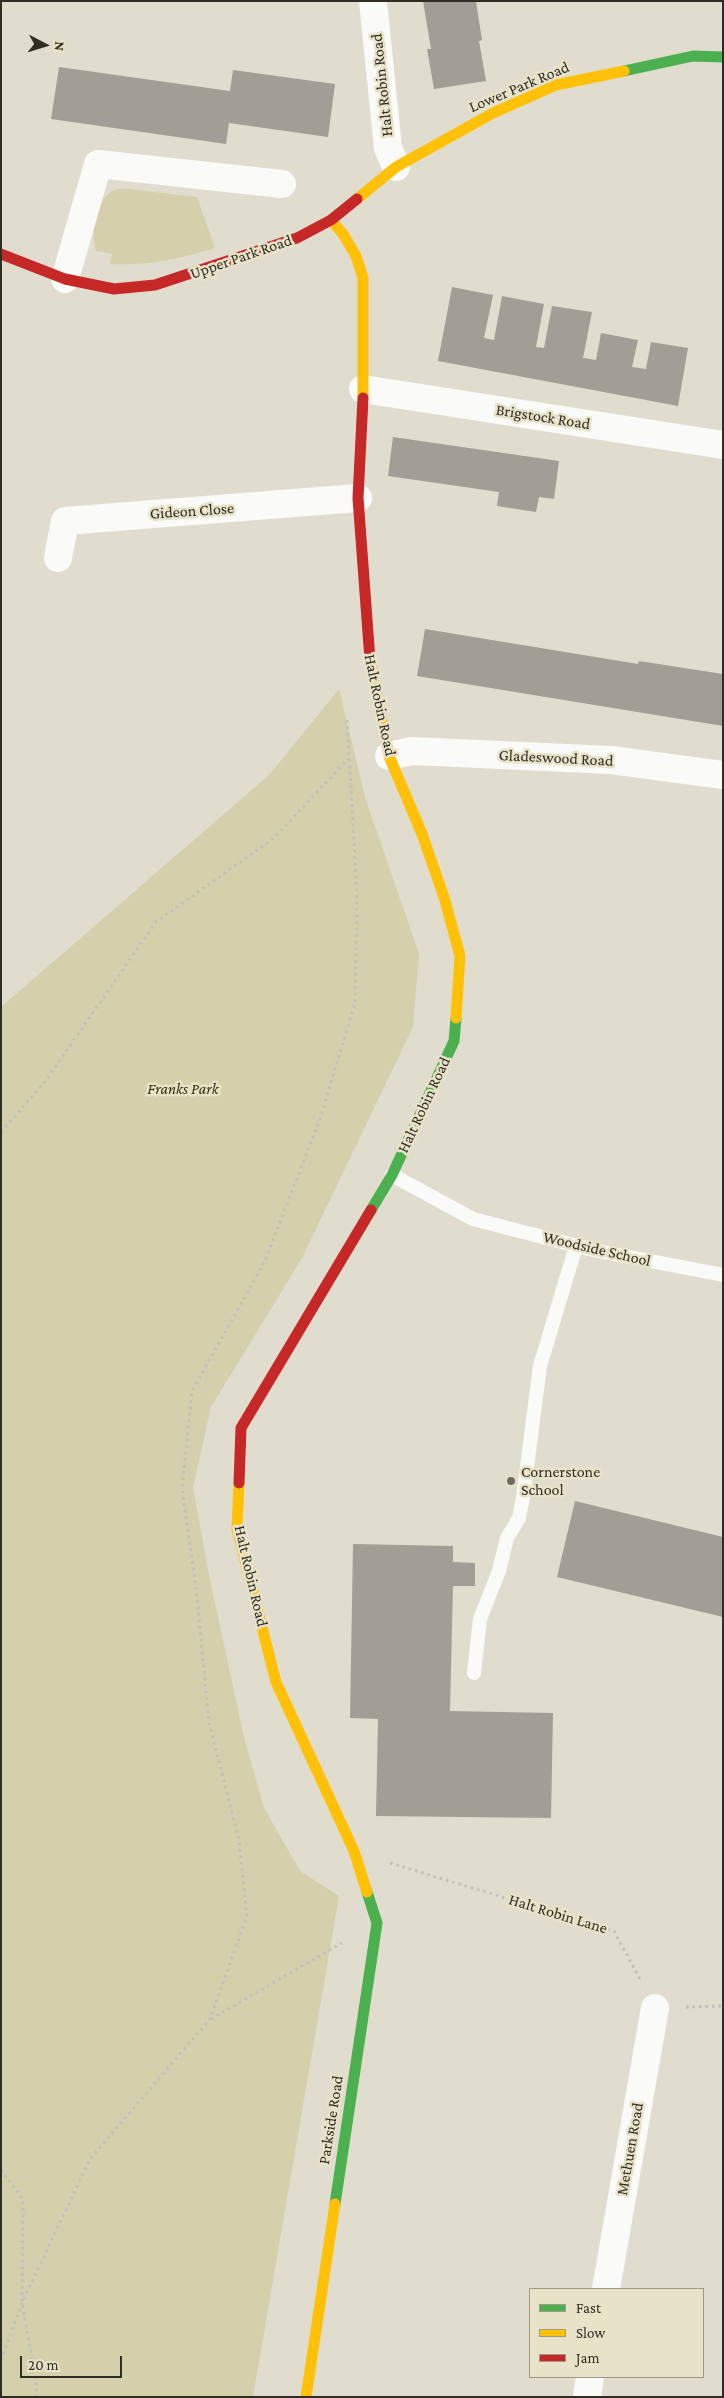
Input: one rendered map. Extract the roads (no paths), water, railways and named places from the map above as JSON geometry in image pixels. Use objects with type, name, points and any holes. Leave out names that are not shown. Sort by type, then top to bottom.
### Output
[{"type":"street","name":"Halt Robin Road","points":[[373,1],[388,148],[396,168]]},
{"type":"street","name":"Lower Park Road","points":[[396,168],[493,112],[556,85],[693,56],[723,57]]},
{"type":"street","points":[[65,279],[98,164],[282,184]]},
{"type":"street","name":"Upper Park Road","points":[[1,254],[65,279],[114,288],[155,285],[263,251],[297,238],[331,220],[396,168]]},
{"type":"street","name":"Halt Robin Road","points":[[331,220],[343,234],[356,256],[363,278],[363,389],[358,498],[370,664],[389,756],[422,834],[444,897],[460,956],[454,1041],[392,1175],[241,1428],[237,1529],[276,1682],[354,1851]]},
{"type":"street","name":"Brigstock Road","points":[[363,389],[723,445]]},
{"type":"street","name":"Gideon Close","points":[[58,558],[65,521],[358,498]]},
{"type":"street","name":"Gladeswood Road","points":[[389,756],[412,751],[611,760],[723,775]]},
{"type":"street","name":"Parkside Road","points":[[306,2397],[377,1923],[354,1851]]},
{"type":"street","name":"Methuen Road","points":[[606,2288],[655,2008]]},
{"type":"street","points":[[587,2397],[590,2378]]},
{"type":"lane","name":"Woodside School","points":[[392,1175],[473,1219],[576,1246],[723,1275]]},
{"type":"lane","points":[[474,1673],[480,1619],[499,1571],[507,1538],[520,1511],[540,1366],[576,1246]]},
{"type":"place","name":"Cornerstone School","points":[[511,1481]]},
{"type":"park label","name":"Franks Park","points":[[183,1089]]}]
